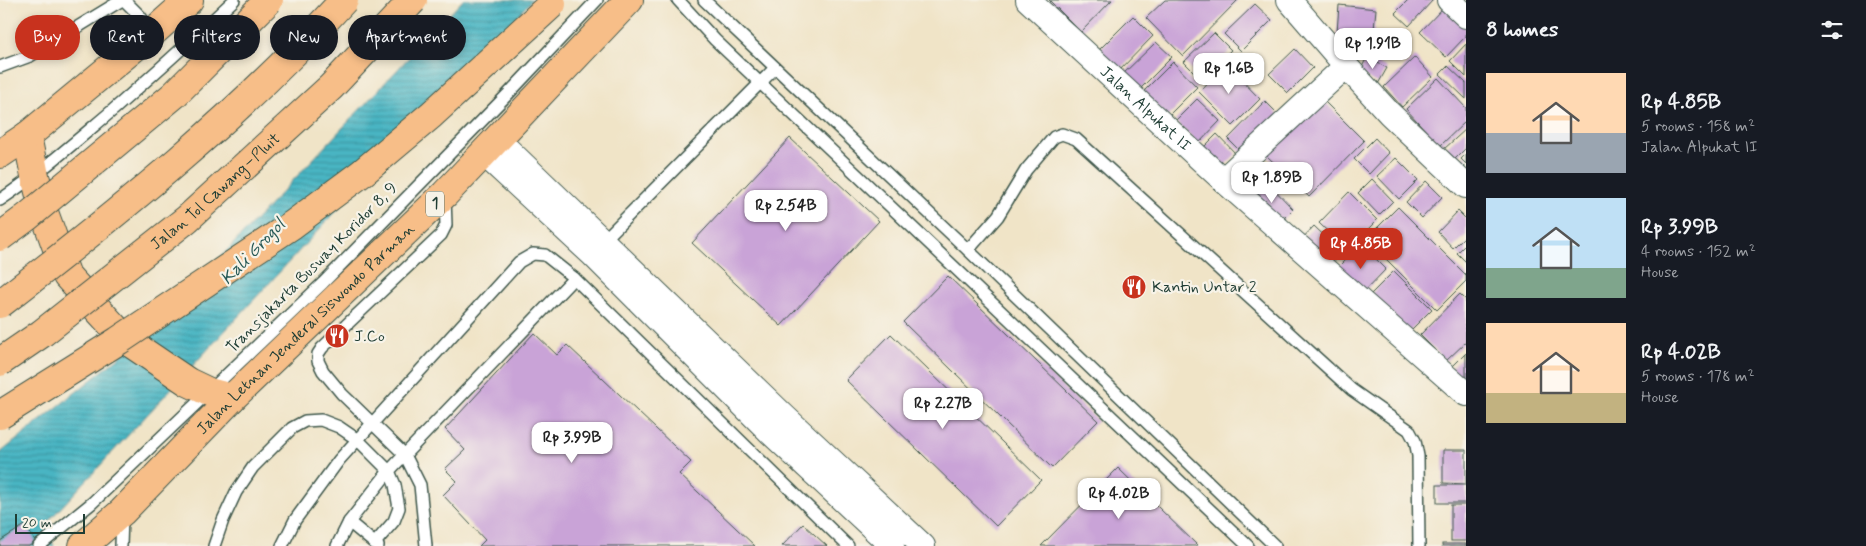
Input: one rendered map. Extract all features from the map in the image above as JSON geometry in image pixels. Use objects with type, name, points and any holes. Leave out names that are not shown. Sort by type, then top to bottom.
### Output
[{"type":"highway","points":[[164,22],[189,0]]},
{"type":"highway","points":[[0,236],[27,217],[174,95],[269,0]]},
{"type":"highway","points":[[0,304],[93,232],[204,137],[262,83],[344,0]]},
{"type":"highway","name":"Jalan Tol Cawang–Pluit","points":[[0,362],[41,334],[187,219],[331,87],[413,0]]},
{"type":"highway","name":"Jalan Letnan Jenderal Siswondo Parman","points":[[83,546],[122,512],[210,391],[445,194],[629,0]]},
{"type":"highway","points":[[0,415],[118,341],[292,225],[362,173],[430,115],[555,2]]},
{"type":"highway","points":[[0,154],[27,136],[119,60]]},
{"type":"highway","points":[[27,136],[34,176],[45,215],[67,276],[126,340],[210,391]]},
{"type":"street","name":"Jalan Alpukat II","points":[[1028,0],[1224,180],[1466,394]]},
{"type":"street","points":[[1289,0],[1389,113],[1466,186]]},
{"type":"street","points":[[1449,0],[1466,16]]},
{"type":"street","points":[[1224,180],[1346,66]]},
{"type":"street","points":[[490,146],[598,248],[777,424],[892,546]]},
{"type":"street","points":[[777,424],[923,546]]},
{"type":"lane","points":[[0,67],[30,56],[123,0],[139,15]]},
{"type":"lane","points":[[0,200],[34,176],[182,49],[234,0]]},
{"type":"lane","name":"Transjakarta Busway Koridor 8, 9","points":[[39,546],[71,521],[322,283],[502,100],[597,0]]},
{"type":"lane","points":[[678,0],[715,40],[1248,546]]},
{"type":"lane","points":[[704,0],[968,250],[1272,545]]},
{"type":"lane","points":[[598,248],[775,68]]},
{"type":"lane","points":[[968,250],[998,216],[1026,170],[1054,137],[1062,134],[1076,139],[1352,390],[1408,430],[1415,441],[1418,456],[1419,546]]},
{"type":"lane","points":[[426,546],[420,485],[405,455],[342,394],[318,362],[318,354],[322,348],[441,235],[446,225],[445,194]]},
{"type":"lane","points":[[282,546],[295,520],[339,460],[519,262],[532,254],[545,255],[574,278],[848,546]]},
{"type":"lane","points":[[337,546],[349,522],[389,472],[574,278]]},
{"type":"lane","points":[[214,546],[236,492],[253,467],[292,428],[305,421],[321,420],[339,427],[358,440],[389,472],[395,485],[398,508],[394,521],[377,545],[349,522]]},
{"type":"lane","points":[[121,546],[122,512]]},
{"type":"water","name":"Kali Grogol","points":[[463,0],[532,0],[44,526],[54,546],[0,546],[0,453],[117,359],[233,244],[406,60],[466,60],[466,15],[449,15]]},
{"type":"building","points":[[1049,0],[1112,0],[1081,32]]},
{"type":"building","points":[[1165,0],[1238,0],[1183,56],[1146,18]]},
{"type":"building","points":[[1408,0],[1433,0],[1409,26],[1395,13]]},
{"type":"building","points":[[1255,4],[1272,20],[1241,51],[1224,34]]},
{"type":"building","points":[[1339,5],[1376,9],[1372,50],[1336,46]]},
{"type":"building","points":[[1444,7],[1466,28],[1466,36],[1446,57],[1420,32]]},
{"type":"building","points":[[1133,16],[1153,36],[1117,73],[1097,52]]},
{"type":"building","points":[[1214,33],[1231,50],[1201,79],[1184,62]]},
{"type":"building","points":[[1156,42],[1172,57],[1136,93],[1120,77]]},
{"type":"building","points":[[1466,44],[1466,77],[1450,61]]},
{"type":"building","points":[[1295,49],[1313,68],[1288,93],[1269,74]]},
{"type":"building","points":[[1367,57],[1387,68],[1378,84],[1359,73]]},
{"type":"building","points":[[1415,57],[1433,77],[1402,107],[1384,87]]},
{"type":"building","points":[[1173,62],[1197,87],[1167,117],[1142,93]]},
{"type":"building","points":[[1226,64],[1260,99],[1233,126],[1199,92]]},
{"type":"building","points":[[1448,66],[1466,83],[1466,99],[1440,74]]},
{"type":"building","points":[[1438,78],[1466,108],[1466,121],[1440,146],[1406,109]]},
{"type":"building","points":[[1320,97],[1364,141],[1309,197],[1264,153]]},
{"type":"building","points":[[1197,99],[1220,121],[1198,144],[1175,121]]},
{"type":"building","points":[[1265,101],[1281,117],[1244,155],[1228,139]]},
{"type":"building","points":[[1466,129],[1466,148],[1454,160],[1444,149]]},
{"type":"building","points":[[1217,134],[1236,154],[1221,169],[1201,150]]},
{"type":"building","points":[[790,138],[879,221],[781,326],[692,243]]},
{"type":"building","points":[[1375,138],[1389,153],[1369,174],[1354,159]]},
{"type":"building","points":[[1466,154],[1466,164],[1461,159]]},
{"type":"building","points":[[1396,158],[1418,180],[1399,199],[1377,176]]},
{"type":"building","points":[[1245,164],[1264,184],[1248,200],[1229,181]]},
{"type":"building","points":[[1372,179],[1393,201],[1379,215],[1358,193]]},
{"type":"building","points":[[1426,181],[1442,197],[1422,218],[1406,202]]},
{"type":"building","points":[[1268,183],[1293,209],[1277,225],[1251,199]]},
{"type":"building","points":[[1349,192],[1377,220],[1347,250],[1319,223]]},
{"type":"building","points":[[1398,207],[1466,275],[1466,281],[1437,310],[1366,239]]},
{"type":"building","points":[[1458,211],[1466,219],[1466,235],[1453,248],[1438,232]]},
{"type":"building","points":[[1314,226],[1335,246],[1319,262],[1299,242]]},
{"type":"building","points":[[1361,244],[1386,269],[1361,295],[1335,270]]},
{"type":"building","points":[[1466,244],[1466,262],[1457,253]]},
{"type":"building","points":[[1394,271],[1432,309],[1409,332],[1371,294]]},
{"type":"building","points":[[948,276],[1098,421],[1052,468],[903,322]]},
{"type":"building","points":[[1460,294],[1466,300],[1466,342],[1446,361],[1420,335]]},
{"type":"building","points":[[534,333],[557,355],[567,345],[691,462],[679,474],[755,546],[479,546],[485,540],[443,495],[457,481],[445,469],[465,450],[445,429]]},
{"type":"building","points":[[891,334],[1041,480],[996,526],[846,380]]},
{"type":"building","points":[[1466,353],[1466,383],[1451,368]]},
{"type":"building","points":[[1443,450],[1466,450],[1466,484],[1443,483]]},
{"type":"building","points":[[1118,468],[1198,546],[1041,546]]},
{"type":"building","points":[[1437,485],[1466,485],[1466,503],[1437,503]]},
{"type":"building","points":[[1451,505],[1466,505],[1466,541],[1451,541]]},
{"type":"building","points":[[803,524],[827,546],[782,546]]},
{"type":"building","points":[[25,525],[36,542],[29,546],[0,546],[0,541]]},
{"type":"building","points":[[1442,544],[1466,544],[1466,546],[1442,546]]},
{"type":"place","name":"Kantin Untar 2","points":[[1134,287]]},
{"type":"place","name":"J.Co","points":[[337,336]]}]
